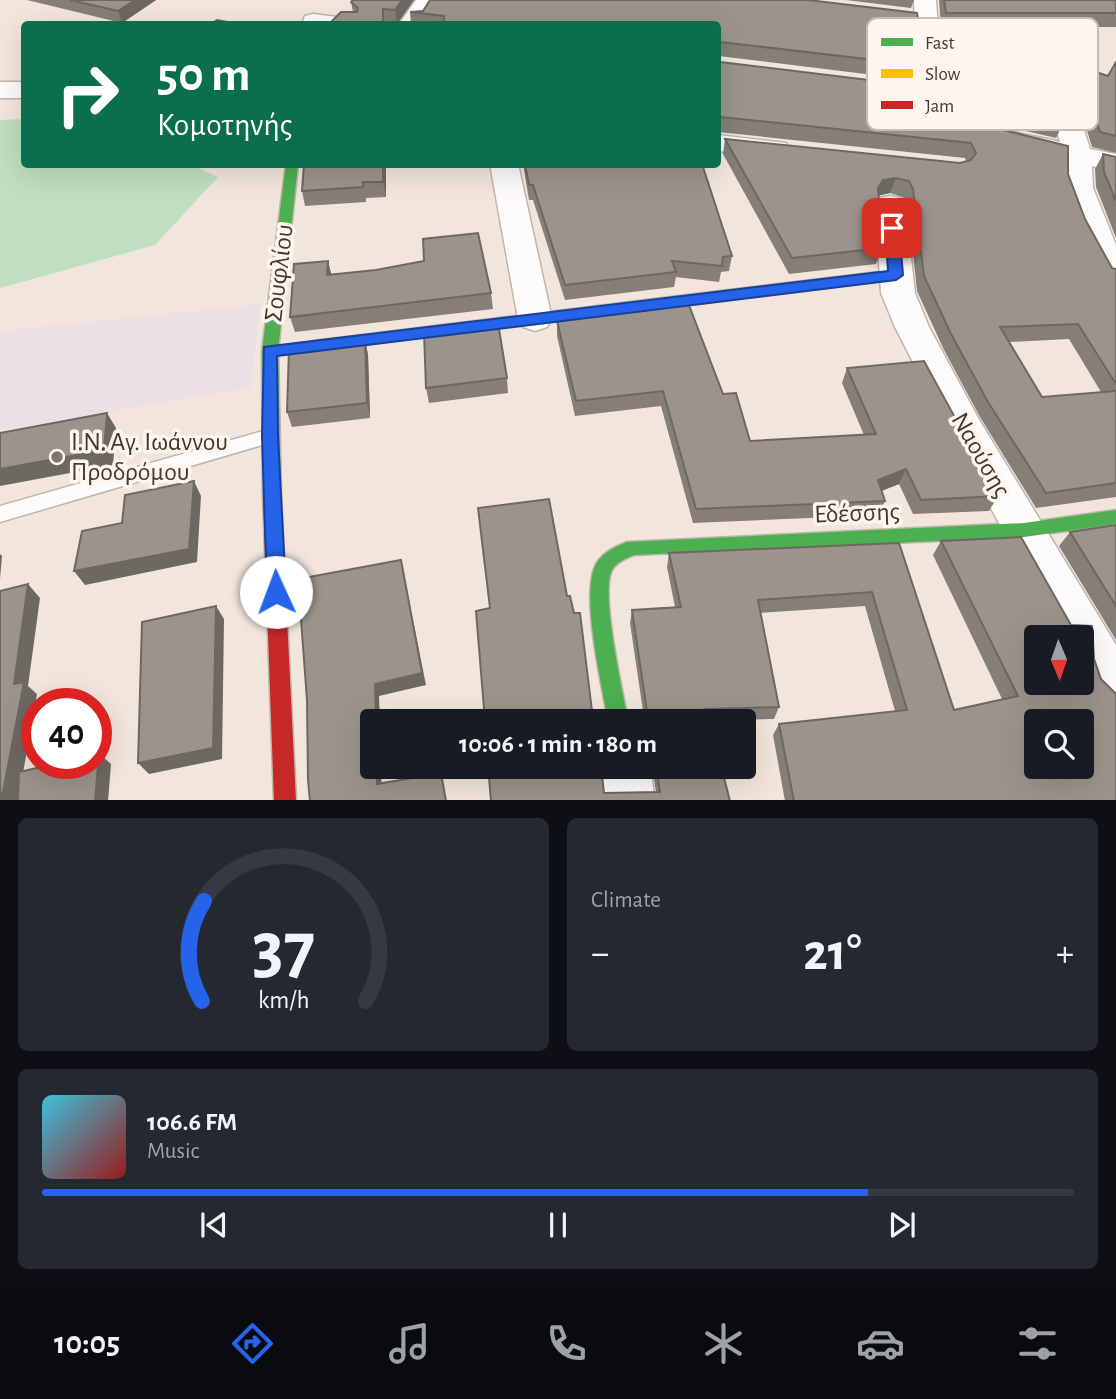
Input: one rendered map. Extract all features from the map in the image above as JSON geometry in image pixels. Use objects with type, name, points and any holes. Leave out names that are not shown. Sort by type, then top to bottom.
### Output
[{"type":"street","points":[[412,21],[428,0]]},
{"type":"street","points":[[899,16],[926,9]]},
{"type":"street","points":[[0,90],[21,90]]},
{"type":"street","points":[[983,130],[1116,163]]},
{"type":"street","points":[[1070,130],[1077,153],[1078,188],[1094,233],[1116,274]]},
{"type":"street","points":[[721,143],[801,151]]},
{"type":"street","name":"Σουφλίου","points":[[285,800],[270,436],[283,350],[292,168]]},
{"type":"street","points":[[505,168],[534,319]]},
{"type":"street","name":"Ναούσης","points":[[890,205],[898,293],[926,356],[1116,688]]},
{"type":"street","points":[[283,350],[896,275]]},
{"type":"street","name":"Εδέσσης","points":[[616,709],[599,591],[599,576],[605,563],[614,554],[633,547],[1024,530],[1116,517]]},
{"type":"street","points":[[627,779],[630,800]]},
{"type":"lane","points":[[0,514],[270,436]]},
{"type":"shaded area","points":[[260,304],[251,388],[0,430],[0,331]]},
{"type":"green space","points":[[21,119],[21,168],[198,168],[218,177],[155,245],[0,288],[0,120]]},
{"type":"building","points":[[70,0],[135,0],[118,11]]},
{"type":"building","points":[[402,0],[395,10],[383,9],[383,21],[332,21],[341,12],[357,12],[358,8],[351,2]]},
{"type":"building","points":[[430,0],[808,0],[917,13],[918,18],[867,18],[867,59],[721,42],[721,21],[444,21],[444,16],[410,12],[423,11]]},
{"type":"building","points":[[944,0],[1116,0],[1116,13],[946,13]]},
{"type":"building","points":[[721,62],[867,80],[867,130],[1003,130],[1068,146],[1068,174],[1085,219],[1112,268],[1116,269],[1116,384],[1078,324],[1000,327],[1042,397],[1116,391],[1116,483],[1046,493],[988,402],[951,334],[924,276],[913,189],[909,181],[896,178],[883,180],[878,188],[882,248],[792,258],[725,139],[960,163],[971,160],[976,153],[971,143],[721,117]]},
{"type":"building","points":[[1116,62],[1116,136],[1100,132],[1098,126],[1098,73],[1108,76]]},
{"type":"building","points":[[1103,154],[1116,157],[1116,201],[1104,172]]},
{"type":"building","points":[[304,168],[383,168],[383,182],[363,182],[363,187],[302,191]]},
{"type":"building","points":[[526,168],[703,168],[732,256],[723,257],[722,266],[672,261],[676,272],[565,285],[533,185],[529,185]]},
{"type":"building","points":[[478,233],[491,293],[290,317],[294,264],[328,261],[327,275],[376,270],[424,261],[423,239]]},
{"type":"building","points":[[687,300],[723,394],[736,393],[750,441],[876,434],[847,368],[924,361],[998,496],[921,500],[906,469],[878,480],[885,501],[696,509],[663,391],[576,401],[557,321],[576,318],[575,314]]},
{"type":"building","points":[[498,323],[507,378],[426,388],[424,332]]},
{"type":"building","points":[[365,340],[367,403],[287,412],[289,349]]},
{"type":"building","points":[[107,413],[104,450],[0,469],[0,433]]},
{"type":"building","points":[[194,481],[189,549],[74,571],[82,531],[122,523],[125,495]]},
{"type":"building","points":[[549,499],[567,596],[570,596],[574,613],[580,613],[592,709],[484,709],[476,611],[490,608],[478,508]]},
{"type":"building","points":[[1116,525],[1116,606],[1070,532]]},
{"type":"building","points":[[1021,537],[1071,625],[1024,625],[1024,695],[1094,695],[1094,659],[1101,679],[1116,694],[1116,800],[794,800],[779,724],[907,710],[872,592],[758,600],[779,707],[647,709],[632,610],[681,607],[669,553],[899,543],[954,710],[1018,696],[941,541]]},
{"type":"building","points":[[401,560],[422,673],[375,684],[376,709],[360,709],[360,779],[377,779],[377,784],[406,779],[442,779],[446,800],[310,800],[307,700],[298,579]]},
{"type":"building","points":[[28,584],[14,684],[24,682],[3,792],[0,793],[0,591]]},
{"type":"building","points":[[216,606],[213,748],[138,763],[142,622]]},
{"type":"building","points":[[19,772],[21,779],[97,779],[95,800],[18,800]]},
{"type":"building","points":[[489,779],[602,779],[604,793],[660,792],[658,779],[724,779],[730,800],[491,800]]},
{"type":"traffic: fast","points":[[272,496],[270,351],[292,168]]},
{"type":"traffic: fast","points":[[314,346],[696,299]]},
{"type":"traffic: fast","points":[[616,709],[602,619],[600,581],[603,569],[609,561],[633,547],[1024,530],[1116,517]]},
{"type":"traffic: slow","points":[[696,299],[896,275]]},
{"type":"traffic: jam","points":[[272,496],[285,800]]},
{"type":"place","name":"Ι.Ν. Αγ. Ιωάννου Προδρόμου","points":[[57,457]]},
{"type":"route","points":[[276,592],[270,436],[270,351],[896,275],[892,228]]}]
